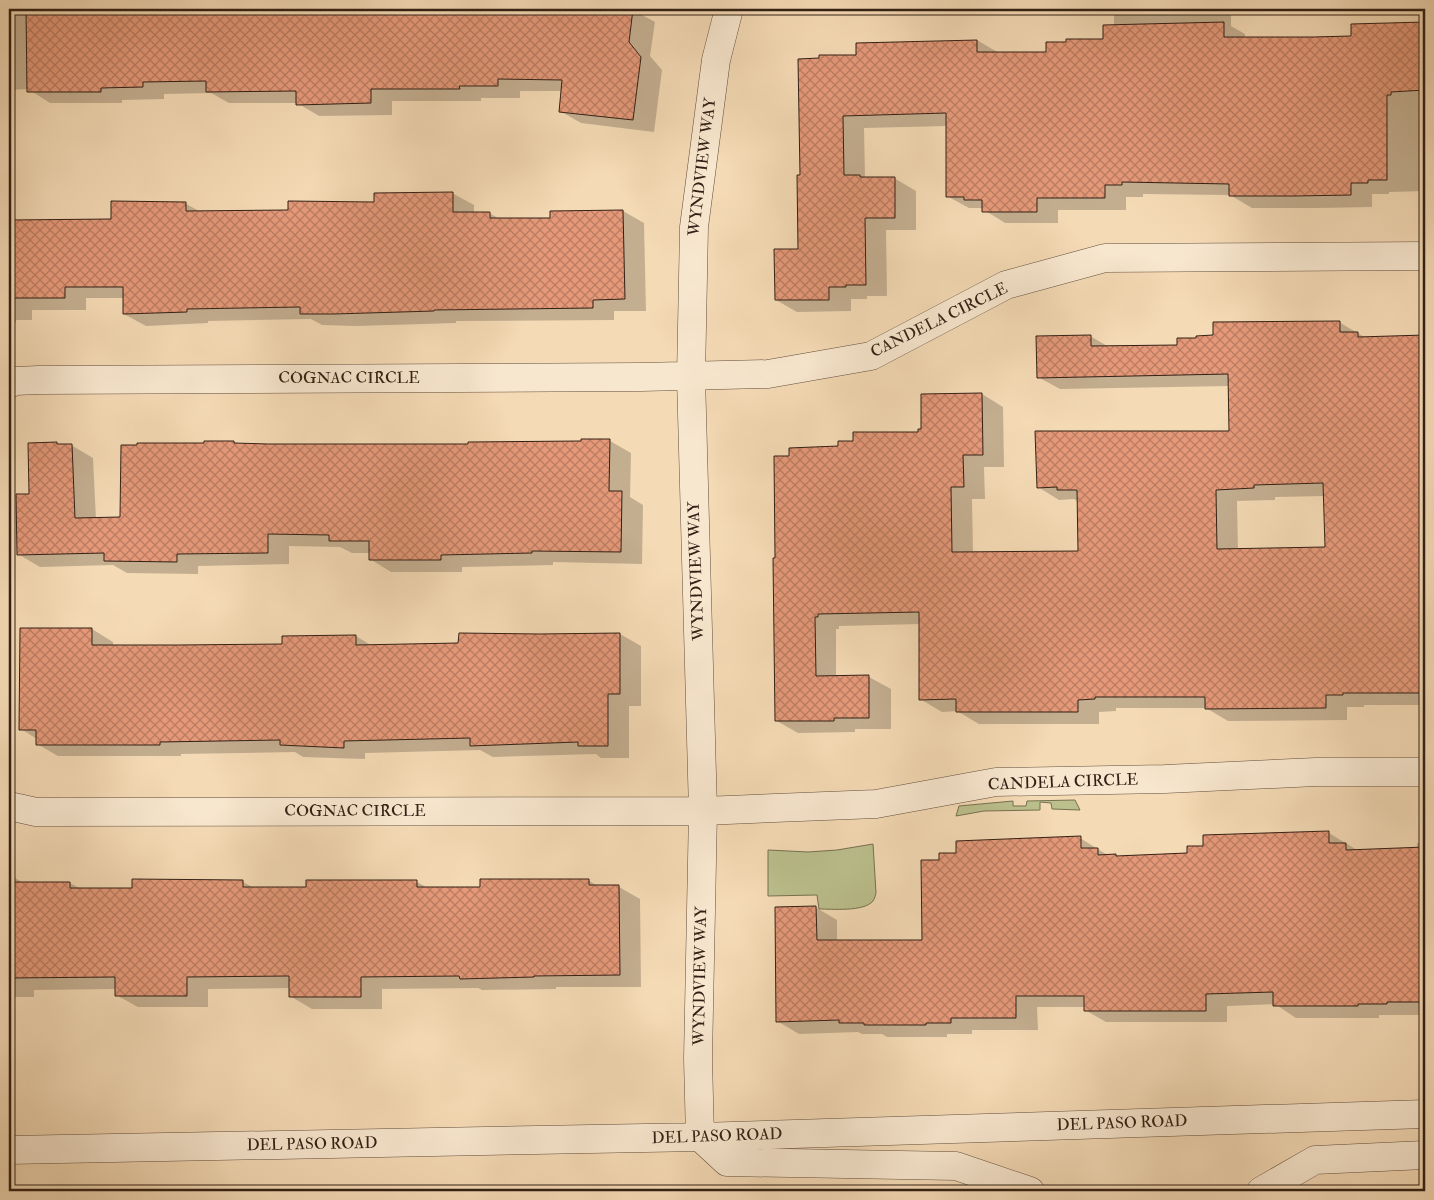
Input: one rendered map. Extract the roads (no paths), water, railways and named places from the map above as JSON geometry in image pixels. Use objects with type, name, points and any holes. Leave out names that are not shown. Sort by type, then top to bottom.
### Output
[{"type":"street","name":"WYNDVIEW WAY","points":[[700,1137],[698,1059],[703,811],[691,376],[694,227],[716,60],[729,9]]},
{"type":"street","name":"CANDELA CIRCLE","points":[[691,376],[768,374],[871,356],[1006,285],[1105,258],[1425,256]]},
{"type":"street","name":"COGNAC CIRCLE","points":[[9,384],[15,381],[39,380],[691,376]]},
{"type":"street","name":"CANDELA CIRCLE","points":[[703,811],[876,804],[996,782],[1150,779],[1316,772],[1425,772]]},
{"type":"street","name":"COGNAC CIRCLE","points":[[9,806],[36,812],[703,811]]},
{"type":"street","name":"DEL PASO ROAD","points":[[9,1150],[700,1137],[1425,1114]]},
{"type":"street","points":[[700,1137],[727,1162],[956,1166],[1030,1191]]},
{"type":"street","points":[[1261,1191],[1315,1160],[1425,1155]]}]
